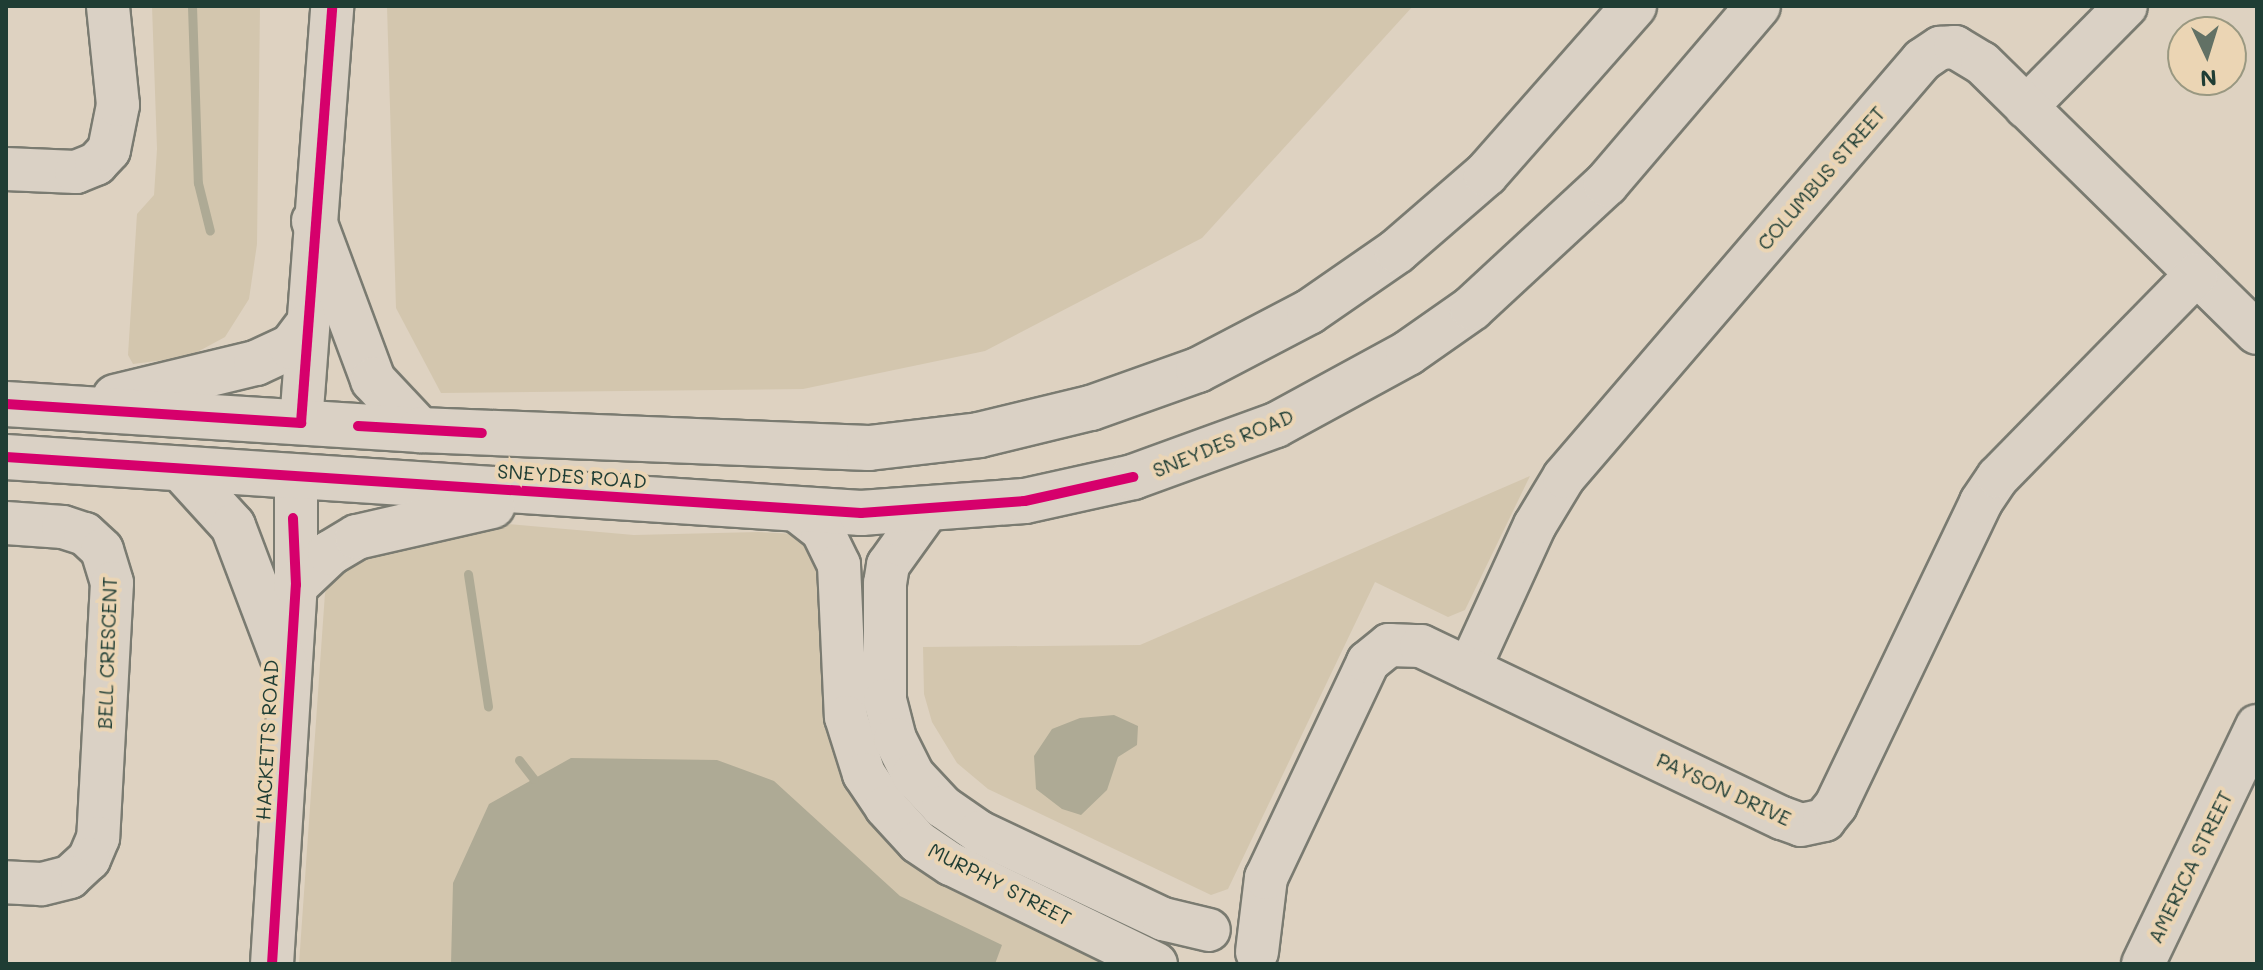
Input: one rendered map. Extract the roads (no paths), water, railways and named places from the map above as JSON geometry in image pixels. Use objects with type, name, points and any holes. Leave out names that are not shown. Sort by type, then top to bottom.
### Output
[{"type":"main road","name":"SNEYDES ROAD","points":[[6,404],[420,430],[869,448],[979,435],[1091,408],[1198,370],[1309,312],[1397,251],[1486,174],[1634,6]]},
{"type":"main road","name":"SNEYDES ROAD","points":[[6,457],[796,510],[926,512],[1025,501],[1133,477],[1276,425],[1408,353],[1512,273],[1606,184],[1758,6]]},
{"type":"main road","points":[[314,221],[373,380],[420,430]]},
{"type":"main road","points":[[65,407],[256,363],[291,347],[306,327]]},
{"type":"main road","points":[[296,478],[301,423]]},
{"type":"main road","points":[[181,469],[233,526],[289,674]]},
{"type":"main road","points":[[296,585],[357,537],[562,493]]},
{"type":"street","points":[[6,169],[86,169],[109,150],[117,123],[116,50],[108,6]]},
{"type":"street","points":[[301,423],[332,6]]},
{"type":"street","points":[[2026,107],[2126,6]]},
{"type":"street","name":"COLUMBUS STREET","points":[[1469,669],[1535,525],[1564,477],[1922,60],[1947,46],[1968,52],[2257,333]]},
{"type":"street","name":"PAYSON DRIVE","points":[[1180,964],[1191,942],[1246,950],[1266,878],[1374,655],[1389,645],[1410,642],[1782,818],[1801,825],[1824,820],[1836,805],[1981,502],[1998,477],[2197,274]]},
{"type":"street","name":"HACKETTS ROAD","points":[[272,964],[296,585],[296,478]]},
{"type":"street","name":"MURPHY STREET","points":[[796,510],[822,530],[839,565],[846,717],[864,774],[891,814],[918,842],[951,864],[1156,964]]},
{"type":"street","name":"MURPHY STREET","points":[[926,512],[888,565],[885,583],[885,700],[895,739],[913,775],[943,807],[979,832],[1163,919],[1246,950]]},
{"type":"street","name":"BELL CRESCENT","points":[[6,523],[74,529],[102,550],[111,570],[98,838],[89,859],[70,877],[41,884],[6,882]]},
{"type":"street","name":"AMERICA STREET","points":[[2143,964],[2257,726]]},
{"type":"waterway","points":[[192,6],[198,183],[210,231]]},
{"type":"waterway","points":[[468,574],[488,707]]},
{"type":"waterway","points":[[519,760],[534,779]]}]
